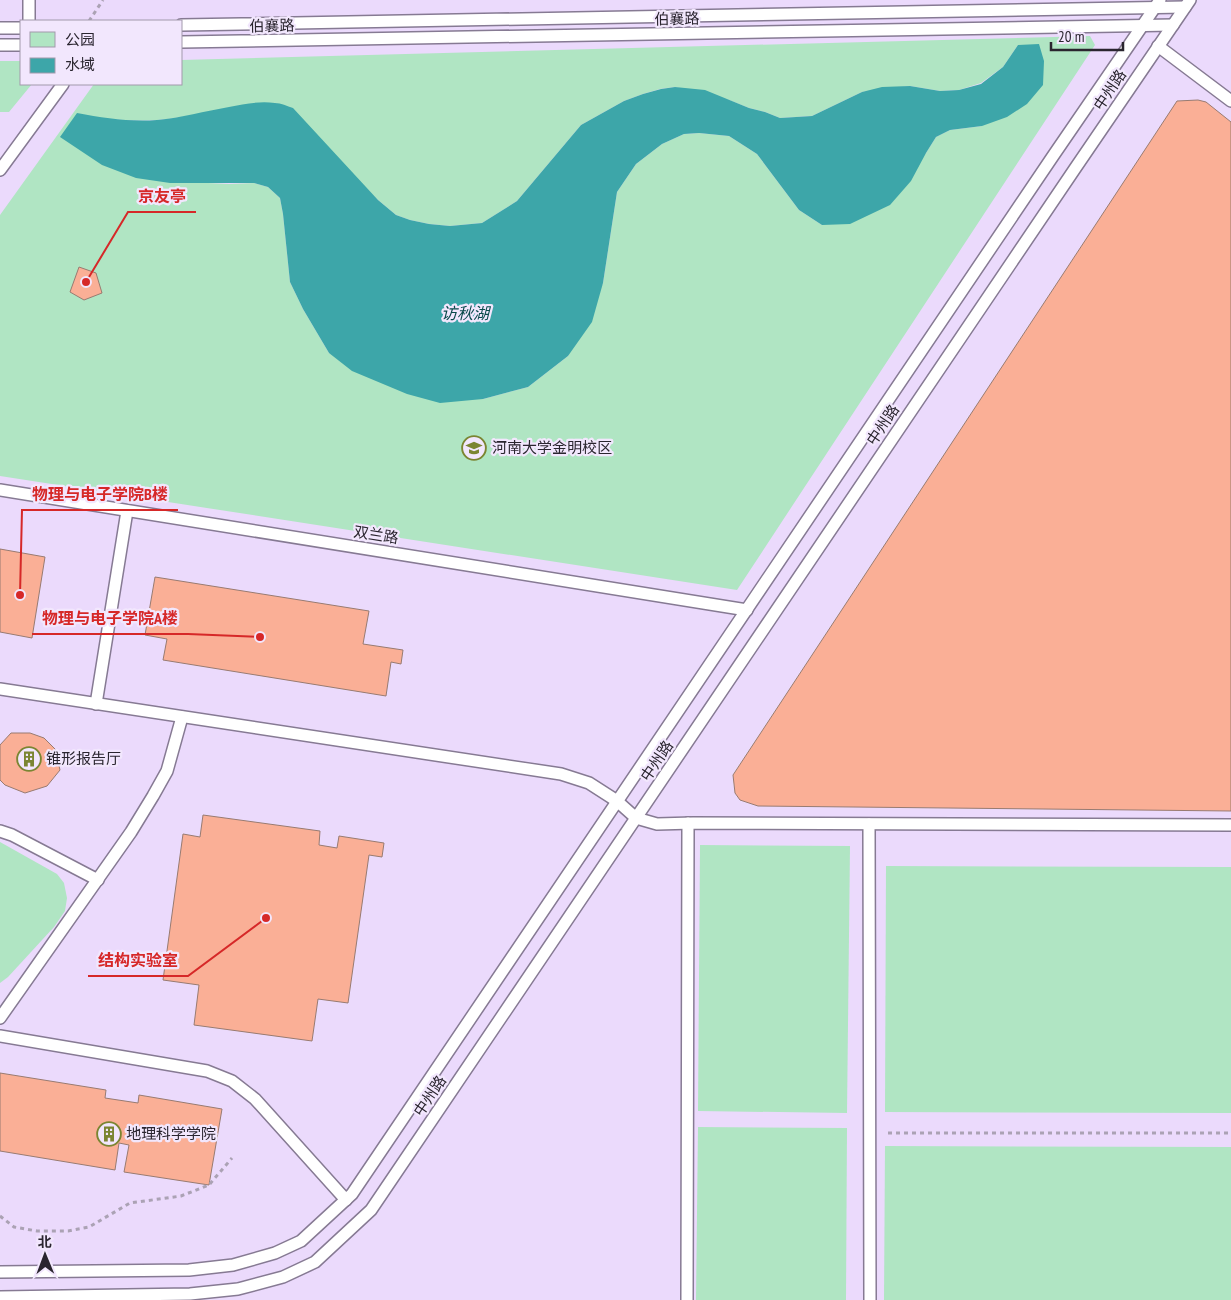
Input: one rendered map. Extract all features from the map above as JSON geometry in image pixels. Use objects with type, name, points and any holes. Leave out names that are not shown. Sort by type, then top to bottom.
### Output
[{"type":"lane","points":[[28,0],[28,20]]},
{"type":"lane","name":"中州路","points":[[0,1272],[189,1270],[233,1264],[275,1253],[301,1241],[352,1194],[1157,4]]},
{"type":"lane","name":"伯襄路","points":[[182,25],[1188,4]]},
{"type":"lane","name":"中州路","points":[[0,1297],[101,1298],[190,1294],[238,1289],[283,1277],[315,1262],[372,1210],[1068,178],[1188,4]]},
{"type":"lane","name":"伯襄路","points":[[182,42],[1173,25]]},
{"type":"lane","points":[[0,28],[20,28]]},
{"type":"lane","points":[[0,46],[20,45]]},
{"type":"lane","points":[[1158,46],[1231,101]]},
{"type":"lane","points":[[0,170],[62,85]]},
{"type":"lane","name":"双兰路","points":[[0,490],[747,610]]},
{"type":"lane","points":[[96,704],[127,511]]},
{"type":"lane","points":[[0,690],[561,774],[589,783],[618,801],[636,818],[657,824],[1231,825]]},
{"type":"lane","points":[[0,1018],[98,880],[153,796],[167,771],[182,717]]},
{"type":"lane","points":[[687,1300],[688,823]]},
{"type":"lane","points":[[869,824],[870,1300]]},
{"type":"lane","points":[[0,831],[12,835],[98,880]]},
{"type":"lane","points":[[0,1036],[207,1071],[232,1081],[255,1099],[346,1200]]},
{"type":"path","points":[[90,20],[103,0]]},
{"type":"path","points":[[870,1133],[1231,1133]]},
{"type":"path","points":[[0,1216],[14,1227],[37,1231],[68,1231],[89,1227],[130,1203],[181,1196],[209,1186],[232,1158]]},
{"type":"shaded area","name":"河南大学金明校区","points":[[0,0],[1231,0],[1231,122],[1206,102],[1198,100],[1177,101],[733,774],[733,782],[735,793],[740,800],[758,806],[1231,811],[1231,1300],[0,1300]]},
{"type":"green space","points":[[1090,36],[1095,45],[737,590],[0,476],[0,215],[93,85],[182,85],[182,60]],"holes":[[[1018,45],[982,126],[950,130],[936,137],[926,153],[822,225],[799,210],[757,154],[729,136],[699,133],[684,134],[662,144],[636,164],[617,192],[603,283],[568,356],[528,387],[483,399],[329,353],[303,309],[290,282],[280,198],[268,187],[254,183],[208,183],[106,119],[157,120],[246,105],[276,103],[396,215],[429,224],[450,226],[482,223],[517,201],[581,125],[624,101],[643,94],[675,87],[729,100],[780,118],[812,116],[862,92],[910,86],[940,91],[959,90],[981,83],[1003,67]]]},
{"type":"green space","points":[[0,61],[20,61],[20,85],[31,85],[9,112],[0,112]]},
{"type":"green space","points":[[0,842],[57,874],[64,883],[67,898],[65,911],[54,927],[8,977],[0,983]]},
{"type":"green space","points":[[700,845],[850,846],[847,1113],[698,1111]]},
{"type":"green space","points":[[886,866],[1231,867],[1231,1113],[885,1112]]},
{"type":"green space","points":[[698,1127],[847,1128],[846,1300],[696,1300]]},
{"type":"green space","points":[[885,1146],[1231,1147],[1231,1300],[884,1300]]},
{"type":"water","name":"访秋湖","points":[[1039,44],[1044,61],[1043,85],[1027,104],[1007,117],[982,126],[950,130],[936,137],[911,181],[890,205],[850,224],[822,225],[799,210],[757,154],[729,136],[699,133],[684,134],[662,144],[636,164],[617,192],[603,283],[592,322],[568,356],[528,387],[483,399],[440,403],[407,394],[352,371],[329,353],[303,309],[290,282],[280,198],[268,187],[254,183],[170,183],[136,178],[102,165],[60,137],[77,113],[117,119],[157,120],[246,104],[263,102],[280,104],[293,108],[378,200],[396,215],[429,224],[450,226],[482,223],[517,201],[581,125],[624,101],[643,94],[675,87],[705,90],[780,118],[812,116],[862,92],[882,87],[910,86],[940,91],[959,90],[981,84],[1003,67],[1018,45]]},
{"type":"building","points":[[1198,100],[1206,102],[1231,122],[1231,811],[758,806],[740,800],[735,793],[733,775],[1177,101]]},
{"type":"building","points":[[79,267],[96,273],[102,293],[84,300],[70,292]]},
{"type":"building","points":[[0,549],[45,557],[32,638],[0,632]]},
{"type":"building","points":[[155,577],[369,611],[363,644],[403,650],[401,664],[391,662],[386,696],[163,660],[167,639],[145,635]]},
{"type":"building","name":"锥形报告厅","points":[[11,733],[30,733],[44,738],[55,749],[60,770],[47,786],[25,793],[5,785],[0,780],[0,745]]},
{"type":"building","points":[[203,815],[320,831],[319,845],[337,848],[339,836],[384,843],[382,857],[369,855],[348,1003],[318,999],[312,1041],[194,1025],[199,985],[163,980],[183,834],[200,837]]},
{"type":"building","name":"地理科学学院","points":[[0,1073],[106,1090],[105,1098],[138,1103],[139,1095],[222,1109],[209,1185],[124,1172],[129,1145],[119,1143],[115,1170],[0,1151]]},
{"type":"place","name":"京友亭","points":[[86,282]]},
{"type":"place","name":"河南大学金明校区","points":[[474,448]]},
{"type":"place","name":"物理与电子学院B楼","points":[[20,595]]},
{"type":"place","name":"物理与电子学院A楼","points":[[260,637]]},
{"type":"place","name":"锥形报告厅","points":[[29,759]]},
{"type":"place","name":"结构实验室","points":[[266,918]]},
{"type":"place","name":"地理科学学院","points":[[109,1134]]}]
